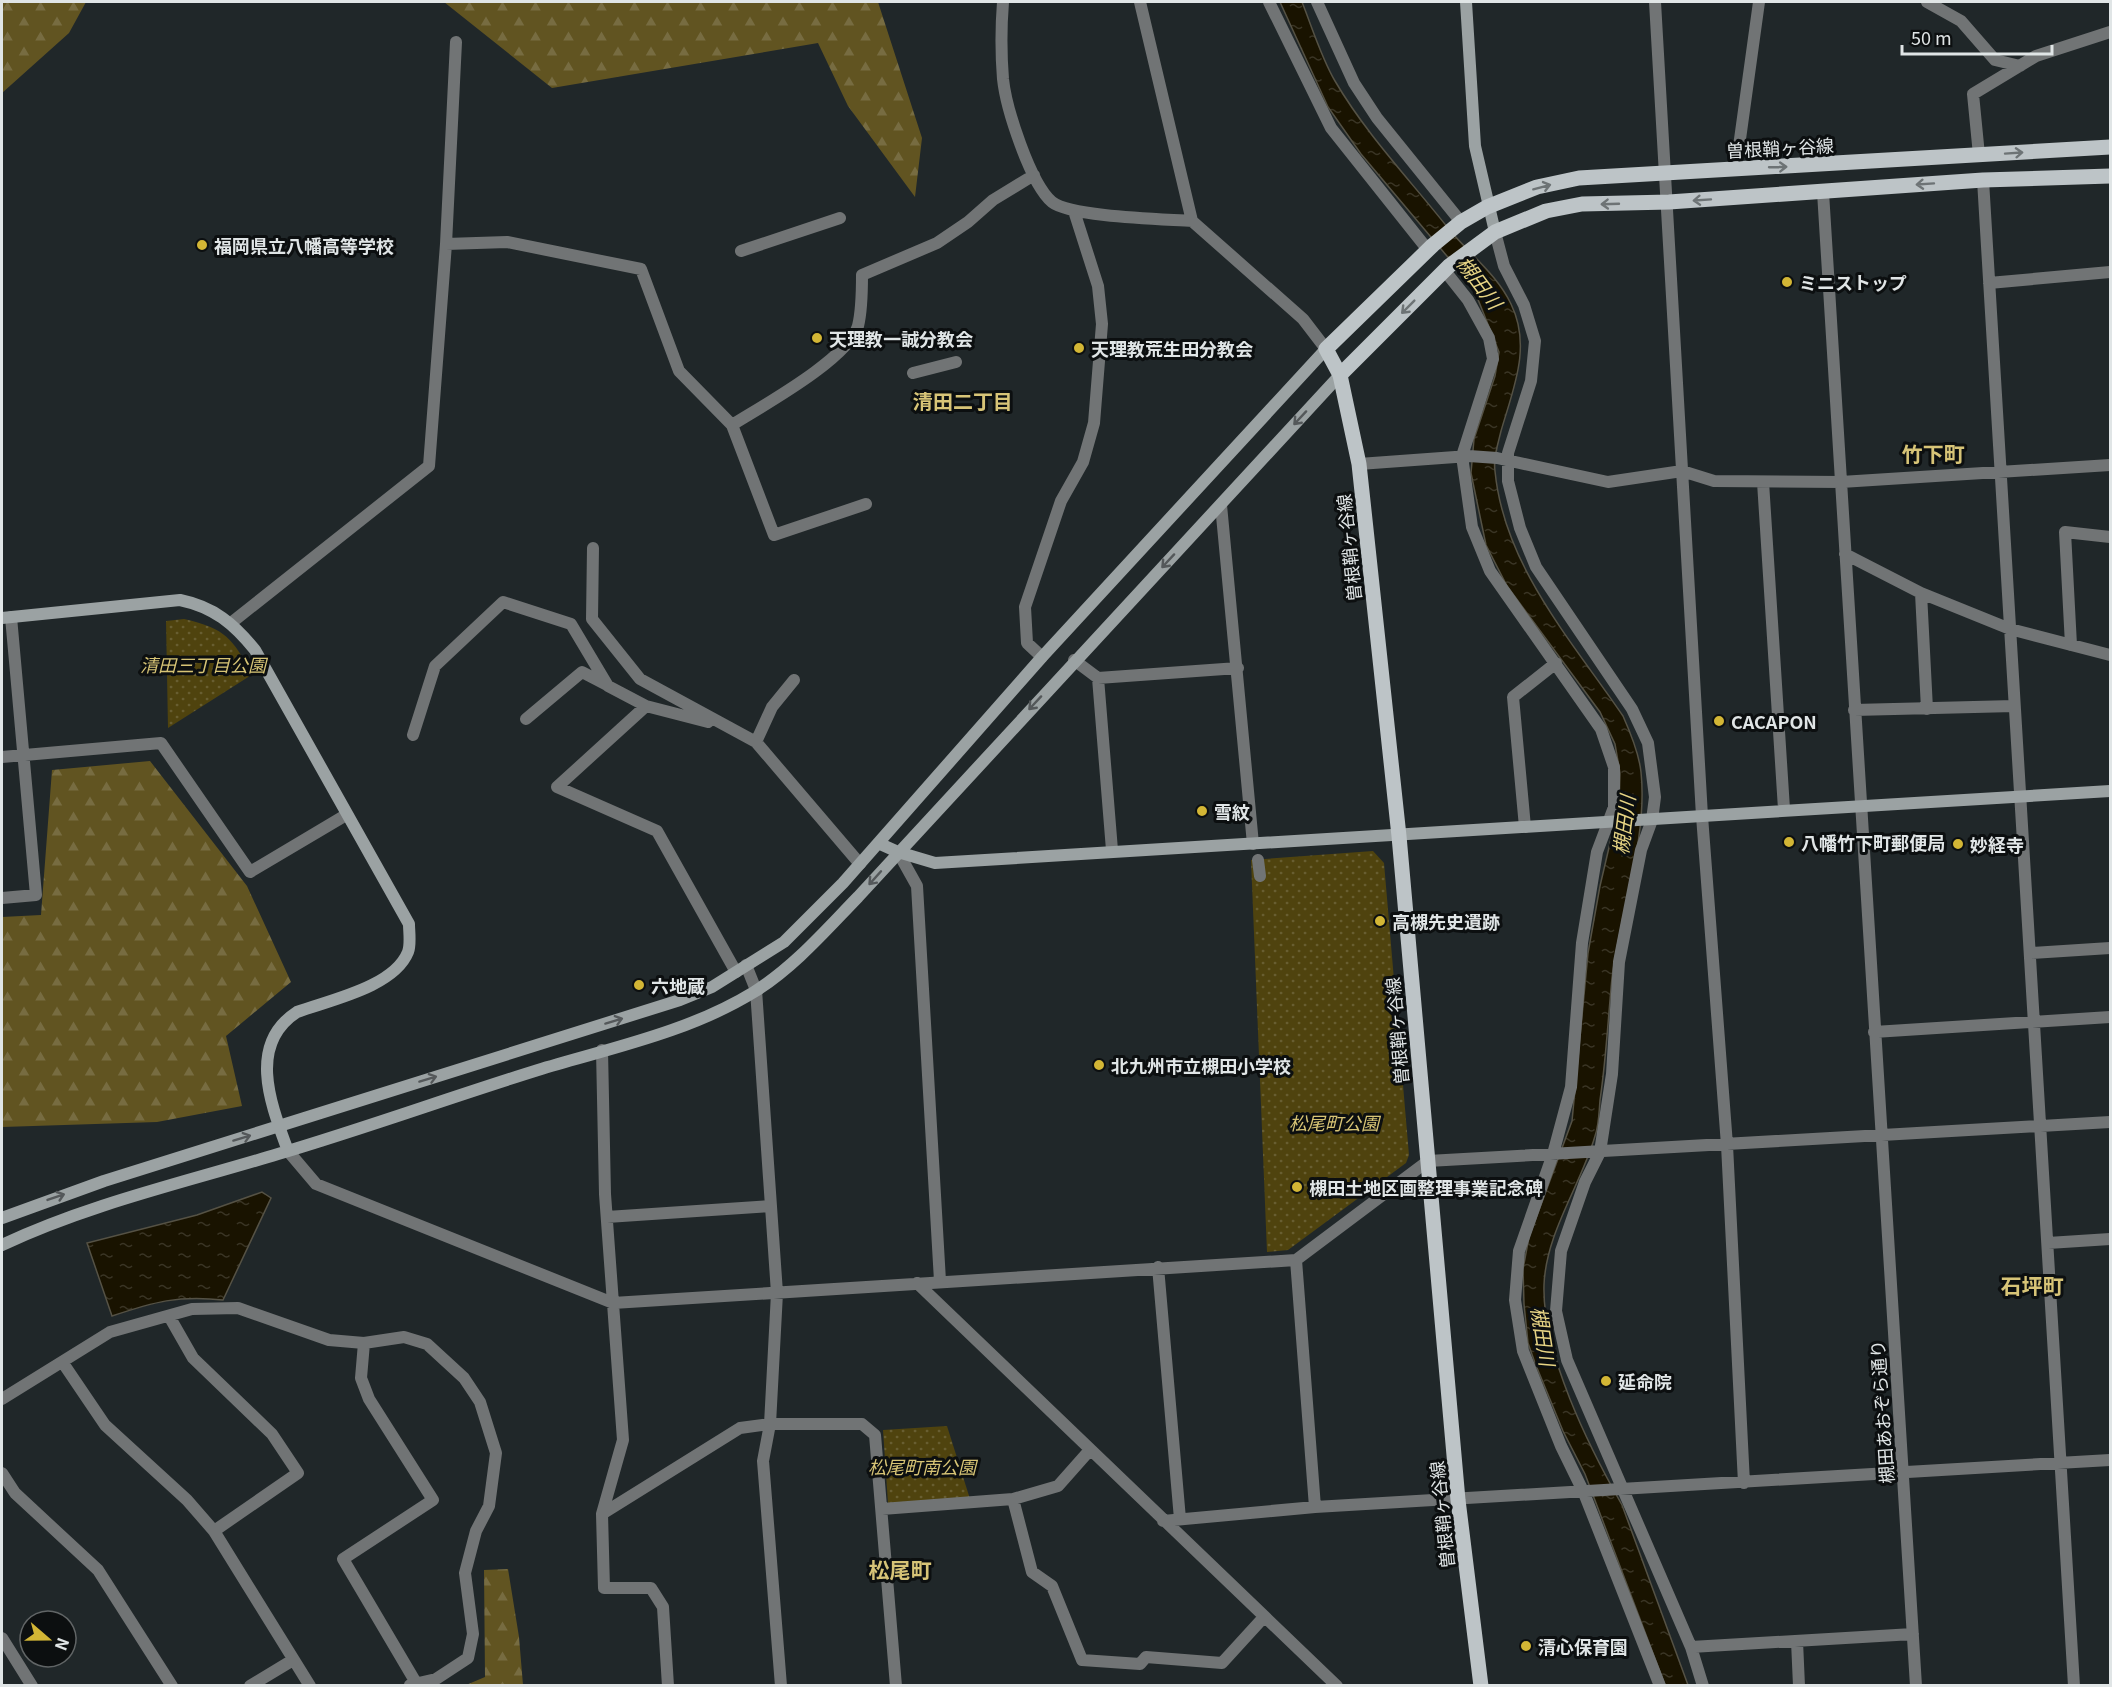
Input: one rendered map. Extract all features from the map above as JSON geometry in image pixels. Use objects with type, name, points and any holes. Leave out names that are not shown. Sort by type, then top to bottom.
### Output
[{"type":"main road","name":"曽根鞘ヶ谷線","points":[[1430,248],[1461,222],[1487,207],[1537,187],[1579,178],[2110,147]]},
{"type":"main road","points":[[1340,375],[1447,268],[1495,232],[1546,211],[1573,206],[1669,202],[1983,180],[2110,176]]},
{"type":"main road","points":[[1326,350],[1430,248]]},
{"type":"main road","name":"曽根鞘ヶ谷線","points":[[1326,350],[1340,375],[1359,464],[1399,836],[1458,1500],[1481,1686]]},
{"type":"street","points":[[1004,2],[1001,22],[1003,81],[1018,138],[1034,175],[1052,202],[1074,211],[1192,221]]},
{"type":"street","points":[[2,1218],[104,1181],[680,1000],[712,987],[784,942],[860,864],[1042,657],[1326,350],[1303,318],[1192,221],[1140,2]]},
{"type":"street","points":[[1269,2],[1331,128],[1430,248]]},
{"type":"street","points":[[1317,2],[1354,83],[1377,118],[1461,222]]},
{"type":"street","points":[[1466,2],[1475,146],[1487,207],[1504,266],[1524,304],[1534,341],[1531,381],[1508,453],[1503,460],[1520,528],[1536,567],[1632,709],[1648,743],[1655,797],[1646,820],[1619,962],[1612,1074],[1596,1152],[1561,1251],[1556,1311],[1567,1360],[1691,1647],[1703,1686]]},
{"type":"street","points":[[1655,2],[1669,202],[1702,816],[1728,1144],[1744,1483]]},
{"type":"street","points":[[1736,168],[1758,2]]},
{"type":"street","points":[[1927,2],[1961,21],[1995,60],[2020,66]]},
{"type":"street","points":[[1979,155],[1973,93],[2036,56],[2110,32]]},
{"type":"street","points":[[231,623],[429,466],[446,243],[456,42]]},
{"type":"street","points":[[732,425],[813,373],[847,346],[857,327],[862,275],[937,243],[968,222],[993,200],[1034,175]]},
{"type":"street","points":[[1983,180],[2074,1686]]},
{"type":"street","name":"槻田あおぞら通り","points":[[1823,192],[1916,1686]]},
{"type":"street","points":[[1042,657],[1027,643],[1025,607],[1061,501],[1086,452],[1094,423],[1102,324],[1098,286],[1074,211]]},
{"type":"street","points":[[741,251],[840,218]]},
{"type":"street","points":[[446,243],[507,242],[641,269],[679,371],[732,425],[774,536],[866,504]]},
{"type":"street","points":[[1447,268],[1489,338],[1493,360],[1465,456],[1473,527],[1490,571],[1601,729],[1614,767],[1612,820],[1597,852],[1582,943],[1571,1087],[1557,1153],[1519,1251],[1515,1300],[1523,1351],[1561,1446],[1584,1493],[1660,1686]]},
{"type":"street","points":[[1989,283],[2110,272]]},
{"type":"street","points":[[913,373],[956,362]]},
{"type":"street","points":[[2,1245],[27,1233],[114,1203],[288,1151],[686,1025],[756,990],[798,958],[1340,375]]},
{"type":"street","points":[[1359,464],[1465,456],[1503,460],[1608,482],[1682,471],[1714,481],[1840,482],[2110,465]]},
{"type":"street","points":[[1763,482],[1784,809]]},
{"type":"street","points":[[1221,505],[1253,844]]},
{"type":"street","points":[[2071,645],[2065,532],[2110,537]]},
{"type":"street","points":[[593,548],[592,619],[640,679],[756,742],[860,864]]},
{"type":"street","points":[[1845,554],[1921,592],[2010,629],[2110,655]]},
{"type":"street","points":[[1921,592],[1927,709]]},
{"type":"street","points":[[2,898],[36,895],[23,755],[6,617],[180,600],[201,604],[231,623],[255,650],[409,924],[409,950],[400,965],[386,978],[297,1012],[284,1020],[273,1040],[265,1070],[271,1106],[288,1151],[316,1184],[613,1303],[1296,1260],[1428,1161],[2110,1122]]},
{"type":"street","points":[[413,735],[435,666],[503,602],[571,624],[608,686]]},
{"type":"street","points":[[1074,660],[1098,678],[1238,668]]},
{"type":"street","points":[[1525,827],[1513,697],[1556,663]]},
{"type":"street","points":[[526,719],[582,672],[646,706],[727,726]]},
{"type":"street","points":[[1098,678],[1112,850]]},
{"type":"street","points":[[756,742],[772,707],[794,680]]},
{"type":"street","points":[[646,706],[556,787],[657,831],[756,990],[777,1293],[770,1424],[763,1461],[781,1686]]},
{"type":"street","points":[[1854,710],[2014,706]]},
{"type":"street","points":[[2,757],[161,742],[250,872],[346,815]]},
{"type":"street","points":[[878,843],[934,863],[1112,850],[1399,836],[1784,809],[2110,791]]},
{"type":"street","points":[[898,852],[917,886],[940,1281]]},
{"type":"street","points":[[1258,860],[1260,876]]},
{"type":"street","points":[[2031,953],[2110,948]]},
{"type":"street","points":[[1874,1032],[2110,1017]]},
{"type":"street","points":[[602,1050],[607,1217],[623,1440],[602,1514],[604,1588],[651,1588],[663,1607],[668,1686]]},
{"type":"street","points":[[607,1217],[771,1206]]},
{"type":"street","points":[[2048,1243],[2110,1239]]},
{"type":"street","points":[[1296,1260],[1315,1507]]},
{"type":"street","points":[[1158,1267],[1180,1519]]},
{"type":"street","points":[[916,1283],[1336,1686]]},
{"type":"street","points":[[2,1399],[110,1332],[192,1309],[238,1308],[329,1340],[364,1343],[404,1337],[427,1344],[445,1358],[464,1378],[480,1402],[496,1453],[489,1506],[476,1531],[465,1573],[473,1634],[468,1658],[436,1679],[412,1684],[343,1559],[434,1500],[369,1399],[361,1378],[364,1343]]},
{"type":"street","points":[[170,1316],[193,1358],[272,1434],[298,1473],[214,1531]]},
{"type":"street","points":[[63,1363],[105,1425],[187,1500],[214,1531],[310,1686]]},
{"type":"street","points":[[602,1514],[740,1428],[770,1424],[862,1424],[875,1435],[896,1686]]},
{"type":"street","points":[[882,1509],[1013,1499],[1058,1486],[1089,1451]]},
{"type":"street","points":[[1162,1521],[1315,1507],[1625,1491],[2110,1460]]},
{"type":"street","points":[[2,1473],[15,1493],[98,1570],[172,1686]]},
{"type":"street","points":[[1013,1499],[1032,1572],[1052,1586],[1082,1660],[1140,1664],[1146,1657],[1222,1662],[1264,1617]]},
{"type":"street","points":[[1691,1647],[1913,1634]]},
{"type":"street","points":[[2,1638],[32,1686]]},
{"type":"street","points":[[1797,1641],[1799,1686]]},
{"type":"street","points":[[250,1686],[293,1660]]},
{"type":"green space","points":[[2,2],[86,2],[69,33],[2,93]]},
{"type":"green space","points":[[444,2],[878,2],[922,138],[915,197],[848,106],[818,43],[552,88]]},
{"type":"green space","name":"清田三丁目公園","points":[[184,619],[219,631],[233,643],[253,674],[168,728],[166,621]]},
{"type":"green space","points":[[150,761],[247,886],[291,982],[226,1036],[242,1106],[157,1122],[2,1127],[2,917],[41,915],[52,770]]},
{"type":"green space","name":"松尾町公園","points":[[1373,851],[1384,863],[1409,1155],[1406,1163],[1288,1250],[1267,1252],[1251,860]]},
{"type":"green space","name":"松尾町南公園","points":[[947,1426],[970,1499],[888,1503],[883,1430]]},
{"type":"green space","points":[[508,1569],[519,1637],[523,1685],[466,1685],[485,1677],[484,1570]]},
{"type":"water","name":"槻田川","points":[[1280,2],[1302,2],[1325,62],[1347,101],[1374,138],[1456,238],[1498,283],[1511,304],[1520,336],[1520,352],[1515,384],[1495,456],[1501,506],[1526,570],[1562,631],[1623,716],[1638,758],[1641,772],[1641,823],[1612,978],[1597,1127],[1589,1154],[1551,1246],[1544,1285],[1545,1312],[1559,1369],[1570,1399],[1582,1428],[1622,1505],[1688,1685],[1665,1685],[1585,1474],[1563,1431],[1535,1363],[1528,1343],[1524,1304],[1523,1269],[1529,1237],[1572,1121],[1588,953],[1600,886],[1619,805],[1620,773],[1615,744],[1600,712],[1507,586],[1486,545],[1471,473],[1474,439],[1495,376],[1499,352],[1473,287],[1361,154],[1328,107]]},
{"type":"water","points":[[262,1192],[271,1198],[223,1300],[179,1299],[112,1316],[87,1243],[197,1215]]},
{"type":"place","name":"福岡県立八幡高等学校","points":[[202,245]]},
{"type":"place","name":"ミニストップ","points":[[1787,282]]},
{"type":"place","name":"天理教一誠分教会","points":[[817,338]]},
{"type":"place","name":"天理教荒生田分教会","points":[[1079,348]]},
{"type":"place","name":"CACAPON","points":[[1719,721]]},
{"type":"place","name":"雪紋","points":[[1202,811]]},
{"type":"place","name":"八幡竹下町郵便局","points":[[1789,842]]},
{"type":"place","name":"妙経寺","points":[[1958,844]]},
{"type":"place","name":"高槻先史遺跡","points":[[1380,921]]},
{"type":"place","name":"六地蔵","points":[[639,985]]},
{"type":"place","name":"北九州市立槻田小学校","points":[[1099,1065]]},
{"type":"place","name":"槻田土地区画整理事業記念碑","points":[[1297,1187]]},
{"type":"place","name":"延命院","points":[[1606,1381]]},
{"type":"place","name":"清心保育園","points":[[1526,1646]]},
{"type":"district","name":"清田二丁目","points":[[963,400]]},
{"type":"district","name":"竹下町","points":[[1933,453]]},
{"type":"district","name":"石坪町","points":[[2032,1285]]},
{"type":"district","name":"松尾町","points":[[900,1569]]}]
